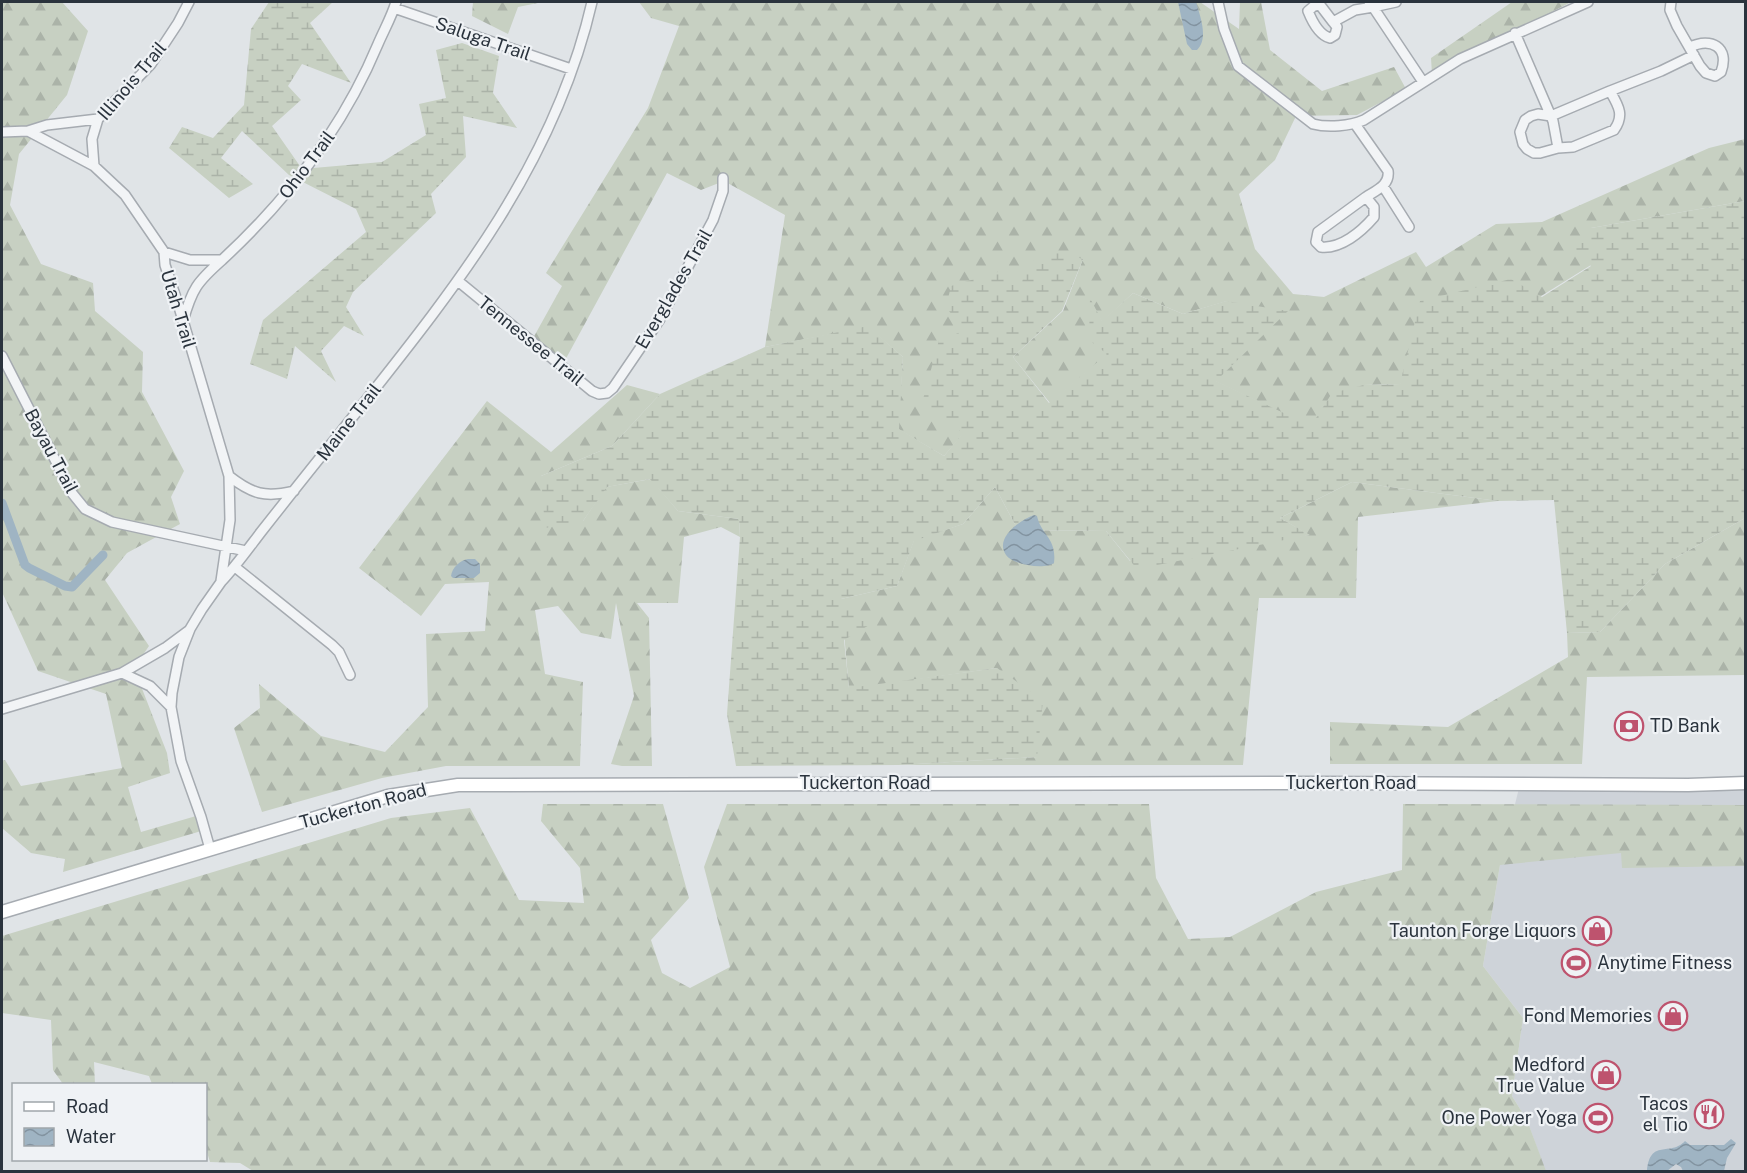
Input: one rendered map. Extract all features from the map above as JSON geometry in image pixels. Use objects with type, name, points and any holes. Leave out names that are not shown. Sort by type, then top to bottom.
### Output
[{"type":"main road","name":"Tuckerton Road","points":[[2,912],[388,796],[467,785],[1318,783],[1688,785],[1746,783]]},
{"type":"street","name":"Illinois Trail","points":[[94,166],[92,139],[98,119],[151,64],[189,2]]},
{"type":"street","name":"Maine Trail","points":[[210,849],[181,760],[171,706],[174,676],[190,629],[221,582],[458,281],[491,234],[540,148],[556,113],[592,2]]},
{"type":"street","points":[[1218,2],[1224,29],[1238,66],[1313,124],[1328,125],[1355,124],[1384,108],[1460,58],[1588,2]]},
{"type":"street","points":[[1334,22],[1371,4],[1396,2]]},
{"type":"street","points":[[1610,91],[1620,110],[1618,124],[1614,130],[1573,147],[1534,153],[1527,149],[1520,132],[1525,120],[1538,114],[1551,116],[1610,91],[1661,71],[1692,51],[1670,10],[1671,2]]},
{"type":"street","points":[[1371,4],[1423,82]]},
{"type":"street","name":"Saluga Trail","points":[[395,5],[571,69]]},
{"type":"street","name":"Ohio Trail","points":[[183,323],[190,294],[202,277],[260,223],[315,158],[366,73],[395,5]]},
{"type":"street","points":[[1515,33],[1551,116],[1558,148]]},
{"type":"street","points":[[2,132],[28,131],[47,125],[98,119]]},
{"type":"street","points":[[1355,124],[1388,171],[1389,178],[1383,186],[1366,197],[1318,232],[1316,242],[1321,247],[1331,248],[1365,228],[1374,217],[1374,207],[1366,197]]},
{"type":"street","name":"Utah Trail","points":[[28,131],[94,166],[125,195],[164,252],[165,265],[229,476],[230,514],[221,582]]},
{"type":"street","name":"Everglades Trail","points":[[607,393],[620,380],[660,320],[713,220],[723,191],[723,178]]},
{"type":"street","points":[[1383,186],[1409,227]]},
{"type":"street","points":[[164,252],[190,260],[222,260]]},
{"type":"street","name":"Tennessee Trail","points":[[458,281],[592,391],[599,394],[607,393]]},
{"type":"street","name":"Bayau Trail","points":[[2,356],[72,493],[85,508],[112,522],[227,547]]},
{"type":"street","points":[[229,476],[245,489],[257,494],[283,494],[294,491]]},
{"type":"street","points":[[227,547],[246,551]]},
{"type":"street","points":[[235,567],[332,645],[339,652],[350,675]]},
{"type":"street","points":[[2,709],[122,673],[165,648],[190,629]]},
{"type":"street","points":[[122,673],[150,686],[171,706]]},
{"type":"shaded area","points":[[1520,784],[1745,784],[1745,1171],[1545,1170],[1527,1120],[1512,1096],[1523,1018],[1483,966],[1500,865]]},
{"type":"green space","points":[[2,2],[62,2],[88,31],[67,95],[19,154],[10,205],[41,264],[93,283],[95,311],[143,352],[142,392],[184,471],[171,497],[180,524],[127,553],[105,580],[149,646],[134,668],[167,753],[170,773],[128,787],[141,832],[203,814],[208,829],[63,872],[65,859],[31,853],[2,828],[2,761],[5,760],[21,786],[122,768],[106,694],[38,671],[2,592]]},
{"type":"green space","points":[[269,2],[333,2],[310,23],[351,83],[302,64],[288,86],[301,100],[272,126],[302,169],[382,162],[426,135],[419,104],[446,98],[436,50],[462,43],[499,56],[493,93],[517,128],[463,116],[466,157],[431,194],[436,213],[353,292],[346,307],[364,336],[344,326],[321,351],[336,382],[295,346],[287,379],[250,364],[263,320],[366,232],[356,209],[289,175],[242,131],[221,158],[253,184],[229,198],[169,148],[182,127],[213,138],[244,105],[251,29]]},
{"type":"green space","points":[[473,2],[543,2],[518,7],[508,34],[472,16]]},
{"type":"green space","points":[[639,2],[1200,2],[1239,29],[1240,2],[1261,2],[1270,50],[1322,91],[1394,67],[1406,89],[1357,115],[1296,116],[1275,160],[1239,194],[1255,249],[1293,294],[1324,297],[1416,252],[1426,267],[1496,224],[1542,222],[1709,148],[1745,139],[1745,201],[1591,228],[1591,265],[1400,384],[1364,385],[1311,427],[1215,381],[1227,301],[1183,314],[1133,293],[1102,322],[1090,300],[1108,354],[1050,403],[1013,357],[1063,311],[1083,259],[1022,283],[964,331],[963,434],[944,456],[898,429],[903,357],[868,327],[765,347],[785,215],[724,181],[701,190],[667,173],[563,364],[532,340],[562,286],[546,273],[648,108],[679,26],[651,18]]},
{"type":"green space","points":[[1512,2],[1571,2],[1432,74],[1431,58]]},
{"type":"green space","points":[[1745,201],[1745,518],[1665,564],[1600,632],[1567,633],[1554,500],[1498,501],[1352,482],[1280,518],[1310,535],[1137,569],[1106,531],[1018,530],[995,487],[963,524],[914,541],[897,586],[841,599],[876,621],[844,640],[849,688],[997,668],[1043,700],[1037,757],[899,765],[736,766],[727,714],[740,537],[739,519],[678,511],[650,479],[607,487],[583,521],[545,528],[541,476],[612,446],[660,394],[765,347],[868,326],[903,357],[899,429],[944,456],[963,433],[922,403],[939,340],[964,331],[946,307],[951,286],[1001,271],[1022,283],[1026,264],[1056,251],[1083,259],[1062,311],[1013,357],[1049,403],[1107,354],[1089,340],[1090,298],[1102,321],[1133,293],[1183,314],[1226,301],[1288,311],[1216,381],[1311,426],[1332,393],[1364,385],[1400,384],[1420,301],[1511,279],[1542,297],[1591,266],[1573,247],[1591,228]]},
{"type":"green space","points":[[627,385],[660,394],[612,446],[541,476],[583,521],[606,487],[651,479],[678,511],[739,519],[740,537],[721,527],[684,537],[678,603],[637,603],[649,618],[652,766],[611,764],[634,696],[616,603],[611,639],[581,633],[558,606],[535,610],[545,674],[583,682],[580,766],[446,766],[382,778],[262,812],[234,728],[260,708],[259,684],[321,736],[385,752],[428,707],[426,634],[485,631],[489,582],[445,584],[421,616],[359,568],[487,401],[551,452]]},
{"type":"green space","points":[[1352,482],[1498,501],[1358,517],[1356,598],[1259,598],[1243,765],[899,765],[1037,757],[997,668],[849,689],[841,599],[897,586],[914,540],[963,524],[995,487],[1018,530],[1106,531],[1130,561],[1309,535],[1280,518]]},
{"type":"green space","points":[[1745,518],[1745,675],[1587,677],[1582,764],[1330,764],[1330,722],[1448,727],[1568,657],[1567,633],[1600,632],[1665,564]]},
{"type":"green space","points":[[543,804],[663,804],[689,898],[651,940],[662,973],[690,988],[730,967],[704,867],[727,804],[1149,804],[1156,878],[1188,939],[1230,937],[1316,892],[1402,870],[1403,804],[1745,805],[1745,866],[1622,868],[1621,853],[1500,865],[1483,966],[1523,1018],[1512,1096],[1527,1120],[1546,1171],[253,1171],[240,1163],[210,1162],[207,1152],[207,1083],[152,1083],[149,1076],[94,1062],[95,1083],[62,1083],[53,1070],[51,1020],[2,1013],[2,936],[391,818],[470,808],[519,900],[584,903],[580,868],[541,821]]},
{"type":"water","points":[[1178,2],[1196,2],[1203,33],[1201,45],[1197,50],[1192,50],[1187,44]]},
{"type":"water","points":[[1034,515],[1037,516],[1053,548],[1054,563],[1050,565],[1022,564],[1010,559],[1003,549],[1003,542],[1010,530]]},
{"type":"water","points":[[468,559],[475,559],[480,564],[480,573],[474,578],[453,578],[451,576],[455,567]]},
{"type":"water","points":[[1731,1139],[1736,1143],[1727,1158],[1724,1171],[1683,1171],[1676,1164],[1667,1171],[1647,1171],[1649,1161],[1656,1151],[1679,1146],[1685,1141],[1690,1145],[1724,1145]]},
{"type":"waterway","points":[[2,503],[25,565],[29,568],[65,586],[72,587],[103,555]]},
{"type":"place","name":"TD Bank","points":[[1629,726]]},
{"type":"place","name":"Taunton Forge Liquors","points":[[1597,931]]},
{"type":"place","name":"Anytime Fitness","points":[[1576,963]]},
{"type":"place","name":"Fond Memories","points":[[1673,1016]]},
{"type":"place","name":"Medford True Value","points":[[1606,1075]]},
{"type":"place","name":"Tacos el Tio","points":[[1709,1114]]},
{"type":"place","name":"One Power Yoga","points":[[1598,1118]]}]
